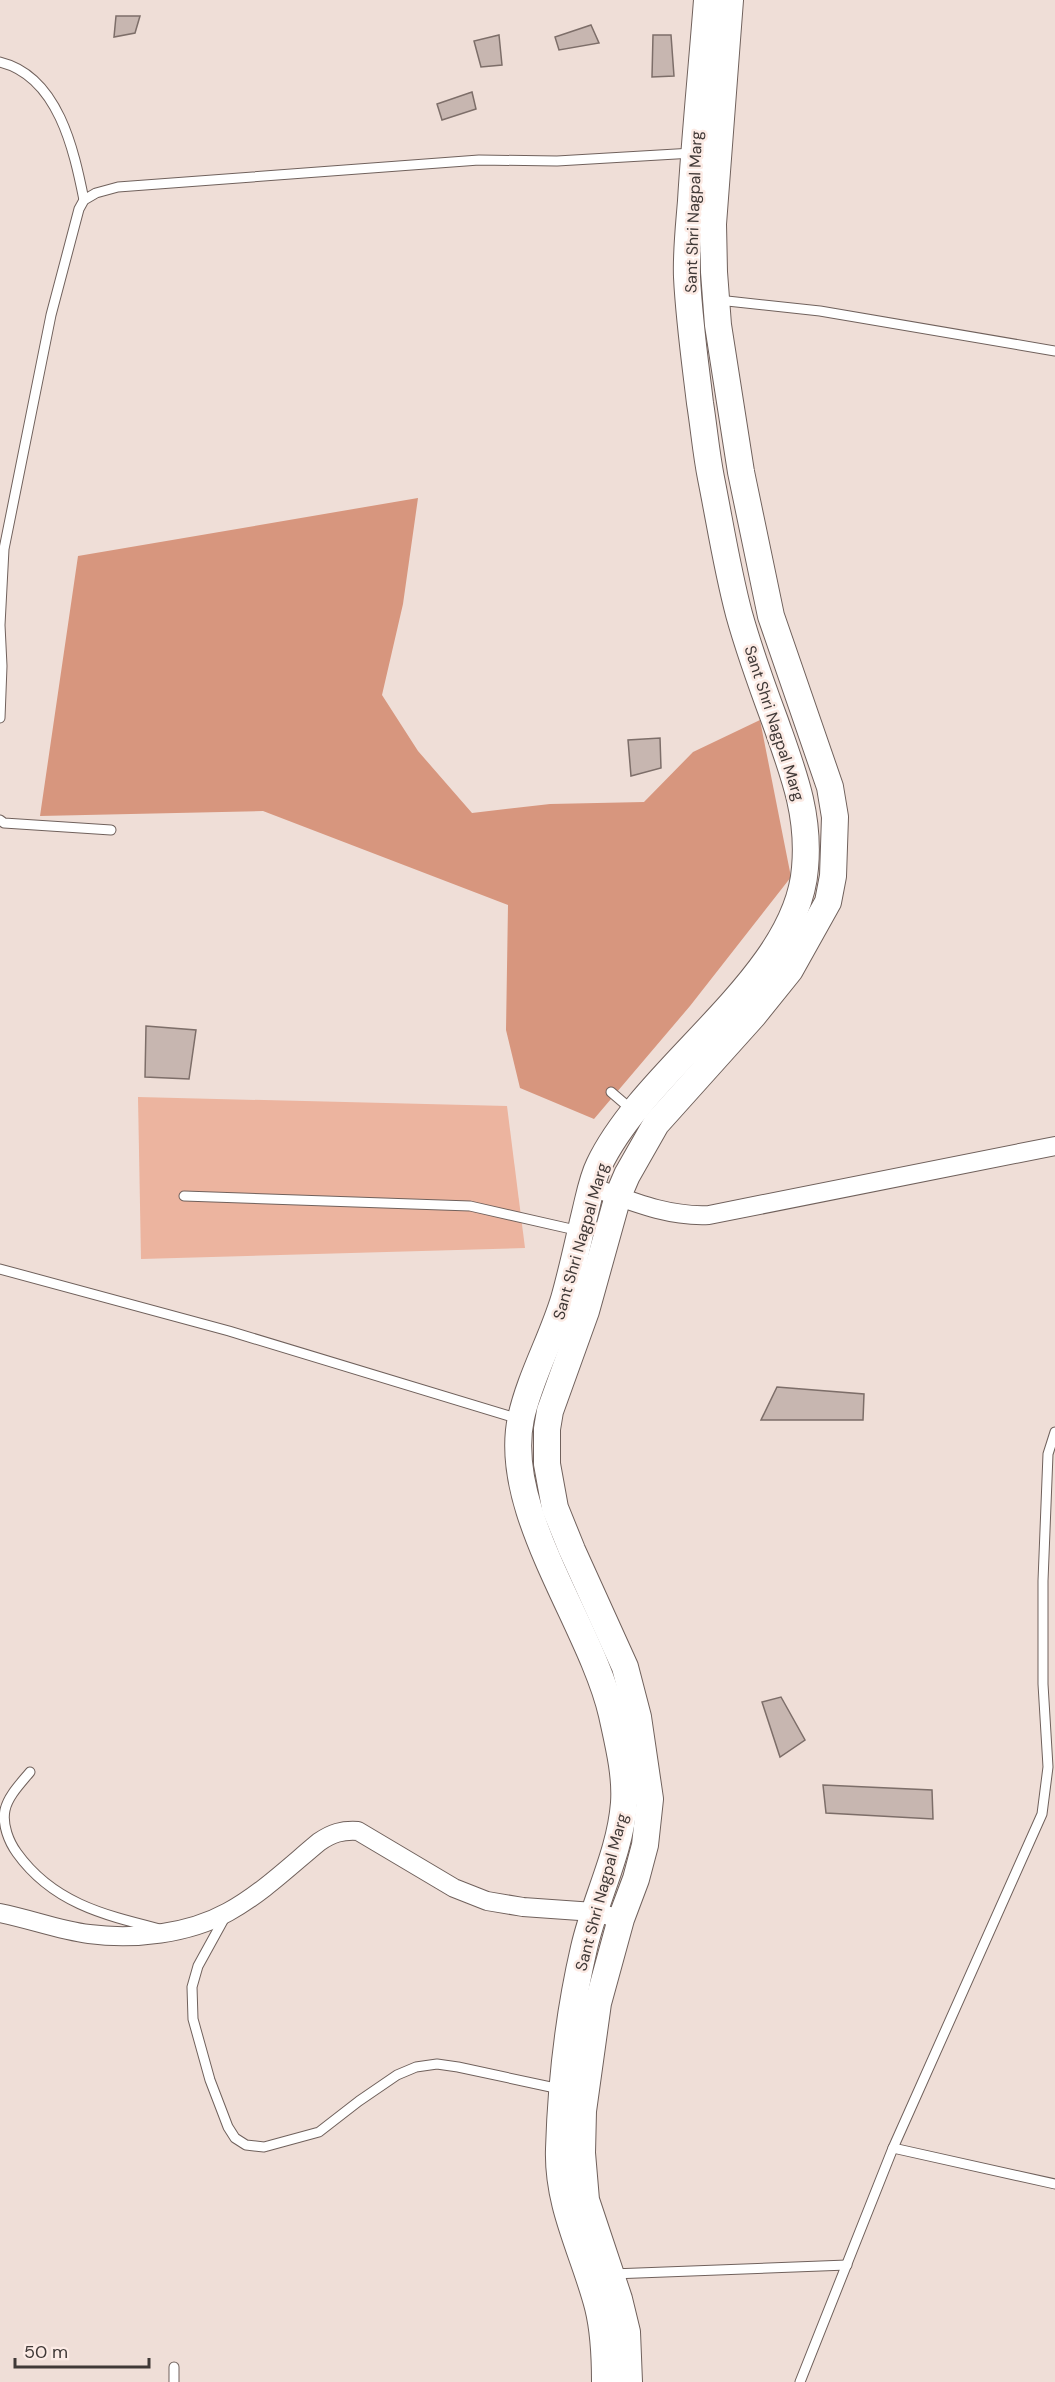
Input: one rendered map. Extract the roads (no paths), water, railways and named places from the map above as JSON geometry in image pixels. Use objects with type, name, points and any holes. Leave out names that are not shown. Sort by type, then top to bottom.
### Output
[{"type":"street","name":"Sant Shri Nagpal Marg","points":[[605,2382],[603,2337],[598,2307],[599,2275],[586,2200],[582,2153],[583,2122],[598,2003],[621,1919],[636,1879],[645,1845],[650,1799],[638,1717],[625,1667],[555,1508],[548,1479],[545,1446],[550,1411],[586,1311],[618,1196],[627,1175],[656,1124],[753,1016],[790,970],[828,902],[833,876],[835,817],[830,787],[771,616],[702,300],[687,273],[707,0]]},
{"type":"street","name":"Sant Shri Nagpal Marg","points":[[629,2382],[627,2332],[564,2206],[559,2181],[558,2155],[562,2089],[575,1994],[594,1912],[610,1870],[618,1839],[625,1799],[621,1757],[610,1707],[594,1661],[542,1544],[529,1505],[519,1469],[518,1438],[520,1420],[563,1302],[598,1166],[633,1112],[740,993],[771,955],[792,919],[802,893],[806,867],[805,818],[798,786],[739,612],[710,471],[690,329],[702,300],[713,224],[730,0]]},
{"type":"street","points":[[592,1186],[673,1214],[709,1215],[1055,1146]]},
{"type":"street","points":[[0,1913],[89,1934],[119,1937],[169,1931],[206,1922],[228,1912],[325,1838],[345,1830],[358,1831],[454,1888],[488,1901],[523,1907],[594,1912],[621,1919]]},
{"type":"lane","points":[[0,62],[9,64],[29,76],[50,98],[64,126],[84,200],[72,232],[51,315],[7,526],[2,574],[0,717]]},
{"type":"lane","points":[[84,200],[107,188],[129,186],[479,160],[557,161],[694,153]]},
{"type":"lane","points":[[702,300],[820,311],[1055,351]]},
{"type":"lane","points":[[0,820],[4,824],[111,830]]},
{"type":"lane","points":[[611,1092],[633,1112]]},
{"type":"lane","points":[[184,1196],[470,1206],[581,1231]]},
{"type":"lane","points":[[0,1269],[229,1331],[520,1420]]},
{"type":"lane","points":[[800,2382],[893,2148],[1042,1814],[1048,1767],[1043,1581],[1048,1454],[1055,1432]]},
{"type":"lane","points":[[30,1772],[15,1790],[5,1810],[5,1828],[13,1846],[26,1865],[44,1883],[67,1898],[96,1911],[169,1931]]},
{"type":"lane","points":[[228,1912],[198,1966],[192,1986],[193,2019],[210,2080],[228,2127],[235,2138],[246,2145],[264,2147],[319,2132],[368,2094],[397,2075],[416,2067],[437,2064],[458,2067],[562,2089]]},
{"type":"lane","points":[[893,2148],[1055,2184]]},
{"type":"lane","points":[[599,2275],[847,2265]]},
{"type":"lane","points":[[174,2367],[174,2382]]}]
